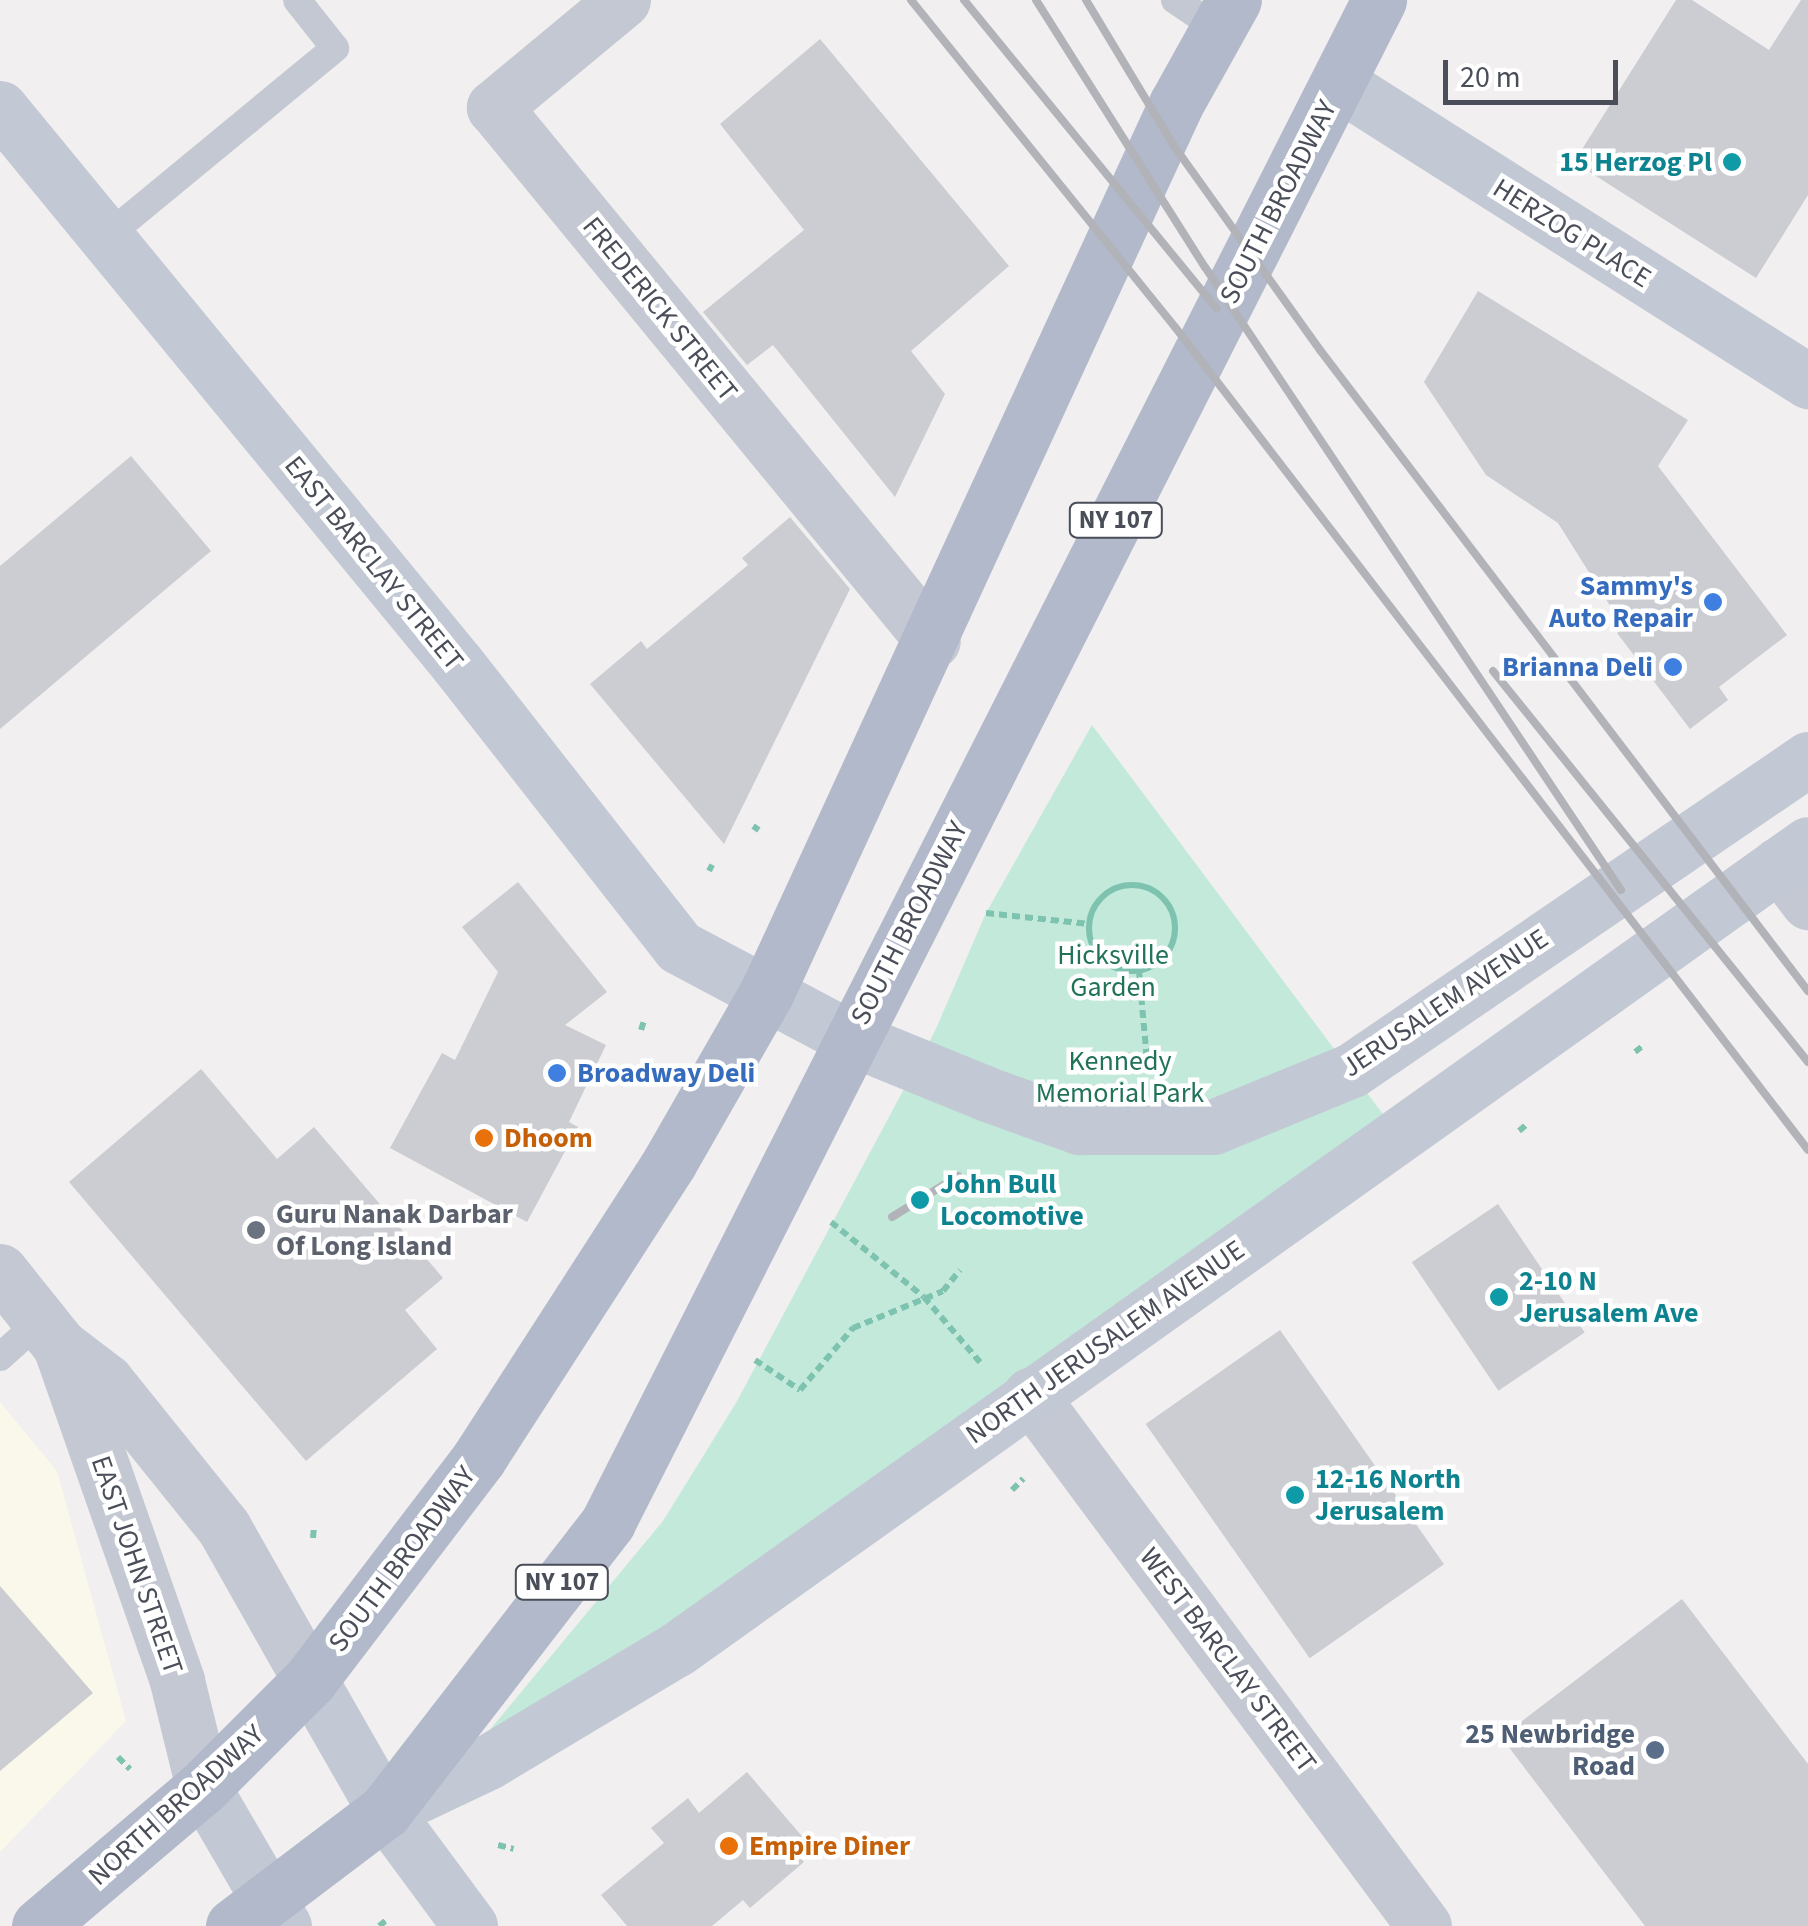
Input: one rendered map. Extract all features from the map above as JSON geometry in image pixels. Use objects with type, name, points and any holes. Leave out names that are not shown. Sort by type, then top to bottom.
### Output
[{"type":"main road","name":"SOUTH BROADWAY","points":[[384,1811],[608,1522],[1379,0]]},
{"type":"main road","name":"SOUTH BROADWAY","points":[[310,1680],[479,1458],[670,1163],[768,992],[1176,104],[1209,10]]},
{"type":"main road","name":"HERZOG PLACE","points":[[1338,83],[1808,382]]},
{"type":"main road","name":"EAST BARCLAY STREET","points":[[0,108],[458,665],[678,947],[768,992]]},
{"type":"main road","name":"JERUSALEM AVENUE","points":[[768,992],[850,1038],[1079,1127],[1213,1127],[1352,1070],[1808,759]]},
{"type":"main road","name":"NORTH JERUSALEM AVENUE","points":[[384,1811],[488,1762],[677,1650],[1011,1386],[1798,870]]},
{"type":"main road","name":"NORTH BROADWAY","points":[[39,1926],[204,1787],[310,1680]]},
{"type":"main road","points":[[310,1680],[384,1811],[470,1926]]},
{"type":"main road","points":[[204,1787],[261,1918]]},
{"type":"main road","name":"NY 107","points":[[261,1918],[384,1811]]},
{"type":"street","name":"FREDERICK STREET","points":[[623,0],[494,107],[933,640]]},
{"type":"street","name":"EAST JOHN STREET","points":[[0,1271],[50,1334],[106,1380],[224,1528],[310,1680]]},
{"type":"street","name":"EAST JOHN STREET","points":[[50,1334],[166,1645],[204,1787]]},
{"type":"street","name":"WEST BARCLAY STREET","points":[[1011,1386],[1424,1926]]},
{"type":"lane","points":[[106,237],[335,48],[297,0]]},
{"type":"lane","points":[[0,1357],[50,1334]]},
{"type":"path","points":[[1143,885],[1167,902],[1174,916],[1172,944],[1165,958],[1139,971],[1103,960],[1089,924],[1092,909],[1113,888],[1143,885]]},
{"type":"path","points":[[986,914],[1089,924]]},
{"type":"path","points":[[1139,971],[1148,1074]]},
{"type":"path","points":[[1635,1052],[1644,1045]]},
{"type":"path","points":[[1136,1075],[1164,1072]]},
{"type":"path","points":[[1520,1131],[1527,1124]]},
{"type":"path","points":[[832,1222],[924,1297],[1011,1386]]},
{"type":"path","points":[[706,1332],[800,1390],[854,1328],[943,1291],[960,1270]]},
{"type":"path","points":[[1012,1490],[1024,1478]]},
{"type":"path","points":[[313,1538],[314,1526]]},
{"type":"path","points":[[118,1757],[130,1769]]},
{"type":"path","points":[[498,1845],[514,1848]]},
{"type":"path","points":[[379,1926],[388,1919]]},
{"type":"shaded area","points":[[0,1402],[57,1471],[126,1721],[0,1852]]},
{"type":"green space","name":"Kennedy Memorial Park","points":[[1092,725],[1391,1125],[546,1709],[479,1743],[663,1521],[736,1403],[935,1031],[986,913]]},
{"type":"building","points":[[1676,0],[1692,0],[1769,50],[1801,0],[1808,0],[1808,195],[1756,278],[1574,162]]},
{"type":"building","points":[[820,39],[1009,266],[911,351],[945,394],[895,497],[773,345],[747,365],[703,312],[804,230],[720,124]]},
{"type":"building","points":[[1478,291],[1688,420],[1658,466],[1787,635],[1719,687],[1728,700],[1690,729],[1617,633],[1624,628],[1558,523],[1486,475],[1424,382]]},
{"type":"building","points":[[131,456],[211,551],[0,729],[0,566]]},
{"type":"building","points":[[790,517],[850,589],[724,844],[590,684],[641,641],[647,649],[748,565],[742,558]]},
{"type":"building","points":[[518,882],[607,992],[565,1025],[606,1045],[569,1122],[578,1127],[527,1222],[390,1148],[442,1053],[455,1060],[498,972],[462,927]]},
{"type":"building","name":"Guru Nanak Darbar Of Long Island","points":[[201,1069],[277,1159],[314,1127],[443,1278],[405,1310],[437,1349],[306,1461],[69,1182]]},
{"type":"building","name":"2-10 N Jerusalem Ave","points":[[1498,1204],[1585,1333],[1498,1391],[1412,1262]]},
{"type":"building","name":"12-16 North Jerusalem","points":[[1280,1330],[1444,1564],[1310,1658],[1146,1424]]},
{"type":"building","points":[[0,1586],[93,1693],[0,1771]]},
{"type":"building","name":"25 Newbridge Road","points":[[1682,1599],[1808,1764],[1808,1926],[1645,1926],[1501,1737]]},
{"type":"building","name":"Empire Diner","points":[[747,1772],[806,1841],[793,1850],[804,1862],[750,1908],[743,1900],[712,1926],[627,1926],[601,1895],[664,1843],[651,1828],[688,1798],[699,1813]]},
{"type":"railway","points":[[911,0],[1175,327],[1808,1150]]},
{"type":"railway","points":[[964,0],[1217,309]]},
{"type":"railway","points":[[1036,0],[1205,267],[1621,890]]},
{"type":"railway","points":[[1086,0],[1174,146],[1320,350],[1808,991]]},
{"type":"railway","points":[[1493,671],[1808,1062]]},
{"type":"railway","points":[[892,1217],[958,1176]]},
{"type":"place","name":"15 Herzog Pl","points":[[1732,162]]},
{"type":"place","name":"Sammy's Auto Repair","points":[[1713,602]]},
{"type":"place","name":"Brianna Deli","points":[[1673,667]]},
{"type":"place","name":"Broadway Deli","points":[[557,1073]]},
{"type":"place","name":"Dhoom","points":[[484,1138]]},
{"type":"place","name":"John Bull Locomotive","points":[[920,1200]]},
{"type":"place","name":"Guru Nanak Darbar Of Long Island","points":[[256,1230]]},
{"type":"place","name":"2-10 N Jerusalem Ave","points":[[1499,1297]]},
{"type":"place","name":"12-16 North Jerusalem","points":[[1295,1495]]},
{"type":"place","name":"25 Newbridge Road","points":[[1655,1750]]},
{"type":"place","name":"Empire Diner","points":[[729,1846]]},
{"type":"park label","name":"Hicksville Garden","points":[[1113,971]]}]
